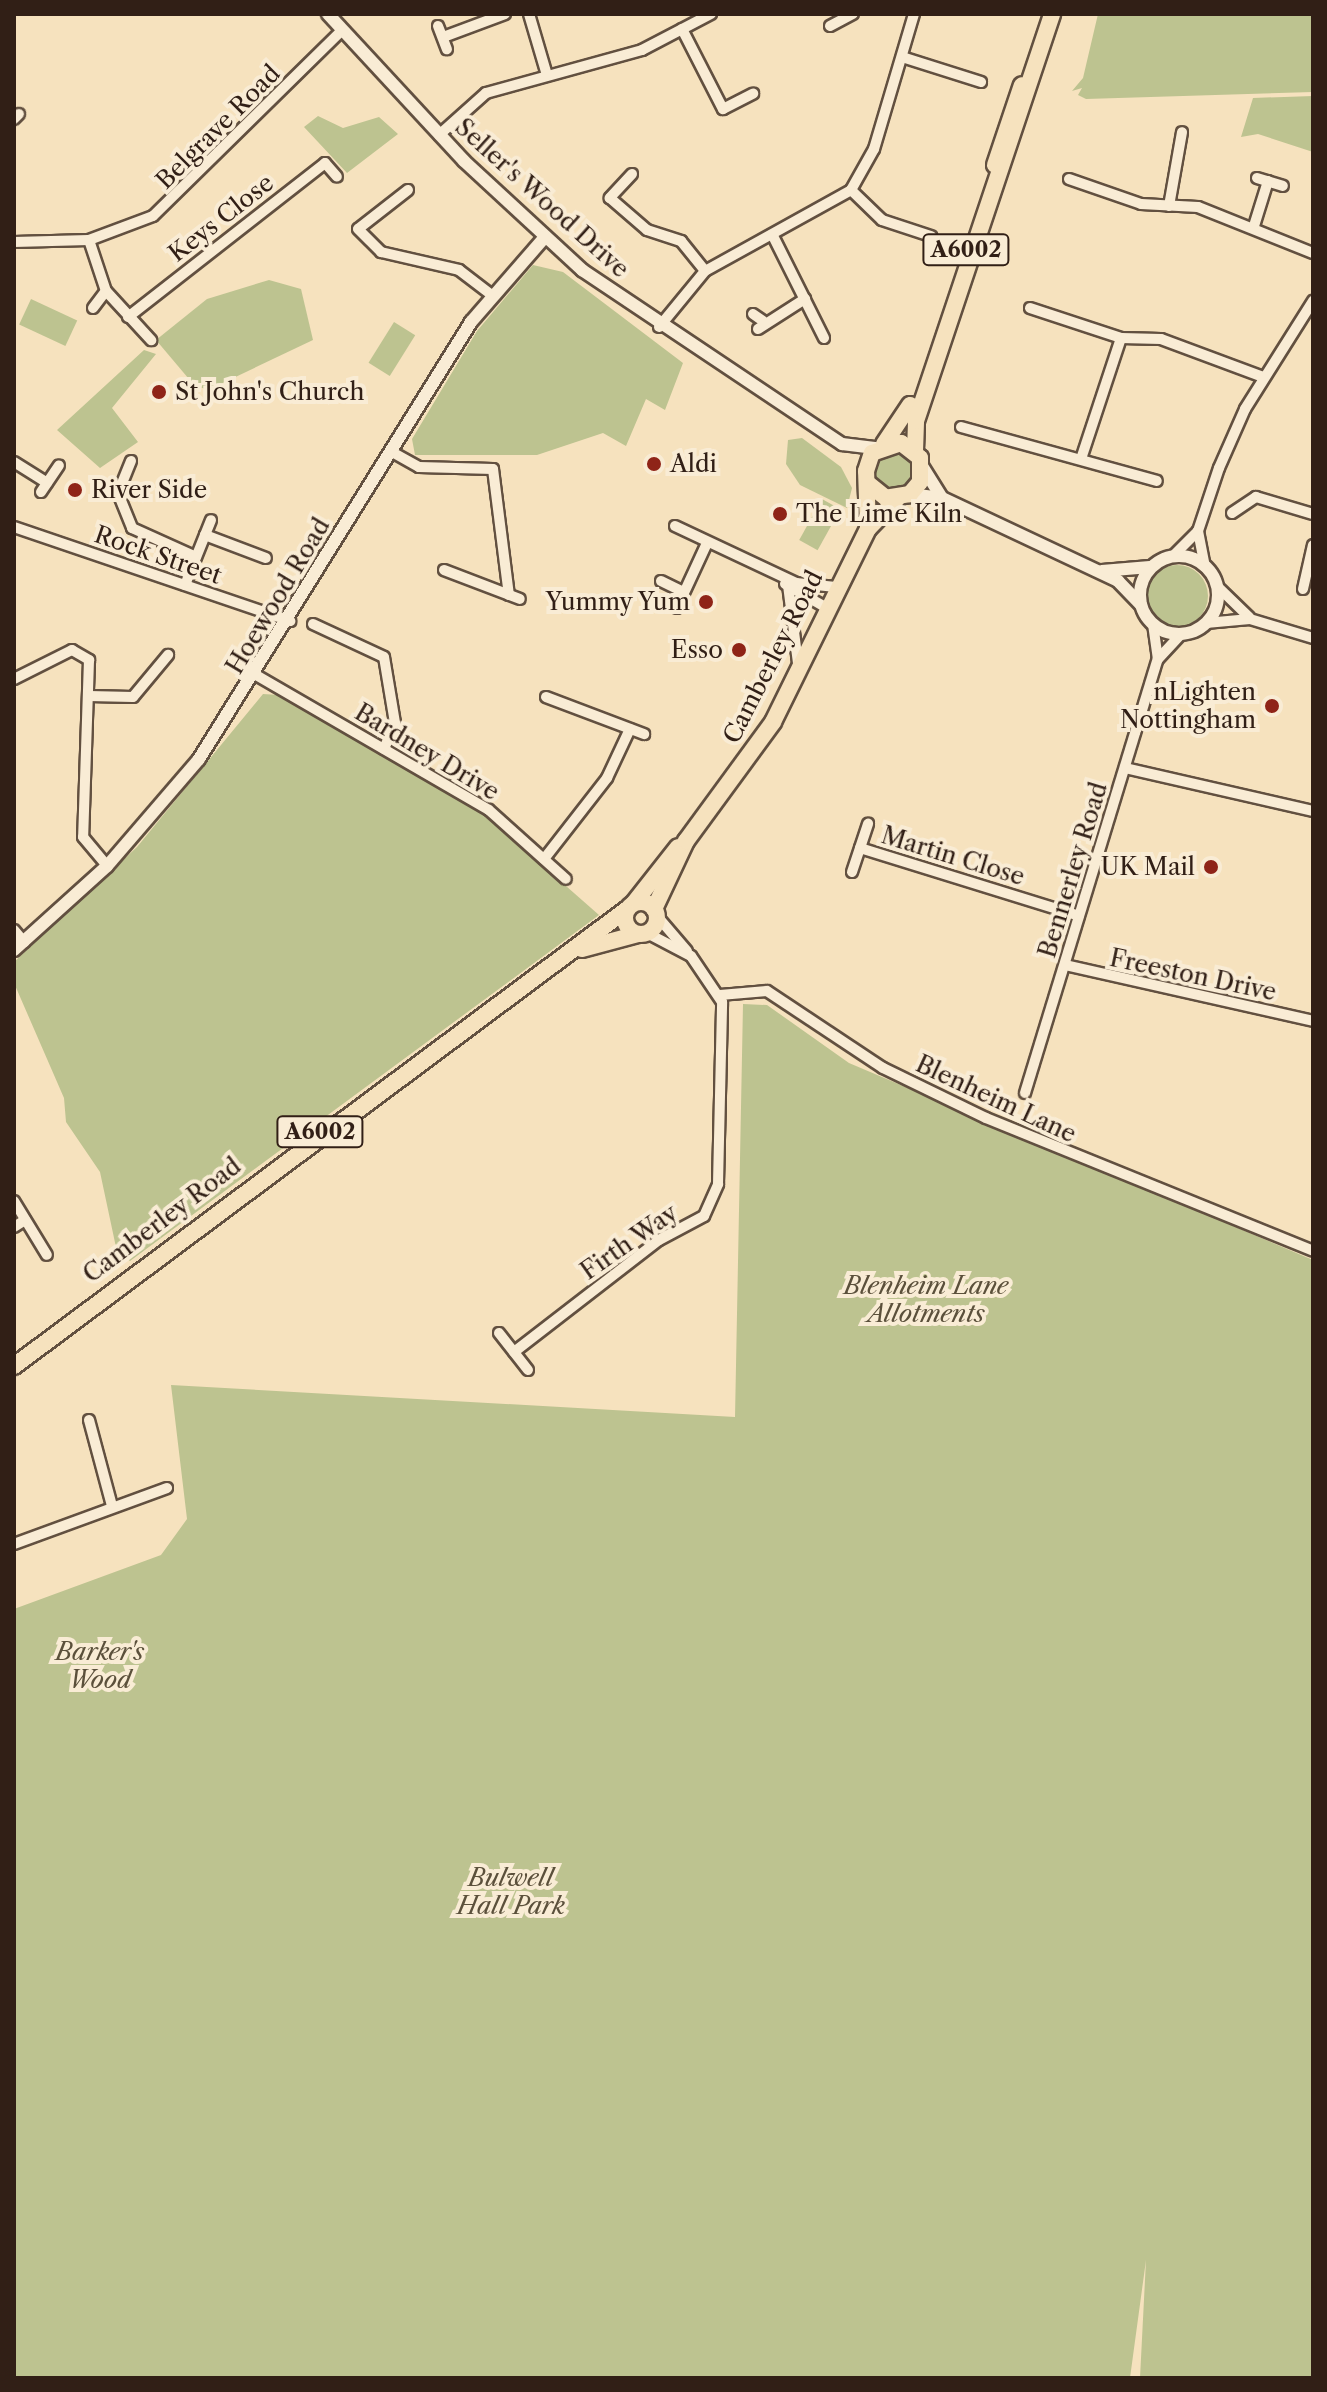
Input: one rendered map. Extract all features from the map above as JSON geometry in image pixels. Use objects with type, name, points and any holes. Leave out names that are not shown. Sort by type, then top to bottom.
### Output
[{"type":"main road","name":"A6002","points":[[919,458],[916,421],[1052,14]]},
{"type":"main road","name":"A6002","points":[[880,446],[905,421],[1040,51]]},
{"type":"main road","points":[[869,484],[904,496],[919,458],[880,446]]},
{"type":"main road","name":"Camberley Road","points":[[868,529],[867,465],[880,446]]},
{"type":"main road","name":"Camberley Road","points":[[19,1360],[630,906],[686,841],[749,759],[798,673],[836,587],[868,529],[904,496]]},
{"type":"main road","name":"Camberley Road","points":[[558,958],[643,934],[656,912],[686,841]]},
{"type":"main road","points":[[643,934],[627,927],[630,906],[656,912]]},
{"type":"street","name":"Seller's Wood Drive","points":[[328,14],[439,135],[545,237],[659,327],[842,444],[880,446]]},
{"type":"street","points":[[446,36],[505,14]]},
{"type":"street","points":[[529,14],[547,75]]},
{"type":"street","points":[[439,135],[486,93],[624,56],[711,14]]},
{"type":"street","points":[[659,327],[705,271],[851,190],[871,156],[914,14]]},
{"type":"street","points":[[830,26],[849,15]]},
{"type":"street","points":[[438,26],[446,36],[447,49]]},
{"type":"street","points":[[682,29],[723,109],[753,94]]},
{"type":"street","name":"Belgrave Road","points":[[14,242],[89,240],[172,202],[342,30]]},
{"type":"street","points":[[902,57],[966,83],[981,82]]},
{"type":"street","points":[[1169,206],[1182,132]]},
{"type":"street","name":"Keys Close","points":[[128,317],[325,163],[337,177]]},
{"type":"street","points":[[632,174],[610,198],[647,230],[681,241],[705,271]]},
{"type":"street","points":[[1069,179],[1254,226],[1313,253]]},
{"type":"street","points":[[1254,226],[1263,180],[1283,186]]},
{"type":"street","points":[[408,190],[358,229],[387,255],[459,270],[493,296]]},
{"type":"street","points":[[851,190],[882,220],[931,236]]},
{"type":"street","points":[[914,243],[917,232]]},
{"type":"street","points":[[773,236],[805,299],[813,327],[824,338]]},
{"type":"street","name":"Hoewood Road","points":[[19,946],[107,866],[199,759],[256,675],[392,452],[493,296],[545,237]]},
{"type":"street","points":[[89,240],[106,291],[151,340]]},
{"type":"street","points":[[93,308],[106,291]]},
{"type":"street","points":[[753,314],[761,325],[805,299]]},
{"type":"street","points":[[1095,571],[1152,566],[1173,556],[1198,531],[1263,377],[1313,301]]},
{"type":"street","points":[[1030,308],[1121,338],[1161,339],[1263,377]]},
{"type":"street","points":[[1082,456],[1121,338]]},
{"type":"street","points":[[961,427],[1035,452],[1082,456],[1157,481]]},
{"type":"street","points":[[392,452],[419,467],[493,469],[515,597],[444,570]]},
{"type":"street","points":[[919,458],[942,498]]},
{"type":"street","points":[[131,461],[118,493],[126,520],[149,541],[196,557]]},
{"type":"street","points":[[14,462],[44,488],[59,465]]},
{"type":"street","points":[[1236,489],[1242,501]]},
{"type":"street","points":[[904,496],[942,498],[1095,571],[1125,586],[1153,624],[1181,634],[1206,623],[1250,619],[1313,638]]},
{"type":"street","points":[[1232,513],[1242,501],[1256,497],[1313,514]]},
{"type":"street","points":[[185,585],[211,520]]},
{"type":"street","points":[[675,526],[767,572],[827,608]]},
{"type":"street","name":"Rock Street","points":[[14,527],[290,621]]},
{"type":"street","points":[[1198,531],[1205,567],[1217,586],[1250,619]]},
{"type":"street","points":[[205,535],[252,559],[266,558]]},
{"type":"street","points":[[677,608],[707,543]]},
{"type":"street","points":[[1299,581],[1313,545]]},
{"type":"street","points":[[1173,556],[1205,567]]},
{"type":"street","points":[[1141,605],[1152,566]]},
{"type":"street","points":[[767,572],[836,587]]},
{"type":"street","points":[[661,581],[684,592]]},
{"type":"street","points":[[788,585],[799,634],[798,673]]},
{"type":"street","points":[[1206,623],[1217,586]]},
{"type":"street","points":[[313,624],[384,657],[395,723],[384,749]]},
{"type":"street","name":"Bennerley Road","points":[[1025,1093],[1158,659],[1153,624]]},
{"type":"street","points":[[323,644],[329,630]]},
{"type":"street","name":"Bennerley Road","points":[[1158,659],[1181,634]]},
{"type":"street","points":[[14,679],[72,650],[90,663],[83,837],[107,866]]},
{"type":"street","points":[[89,696],[133,697],[168,655]]},
{"type":"street","name":"Bardney Drive","points":[[256,675],[489,810],[566,879]]},
{"type":"street","points":[[546,697],[644,734]]},
{"type":"street","points":[[544,859],[607,778],[630,729]]},
{"type":"street","points":[[1125,768],[1313,811]]},
{"type":"street","name":"Martin Close","points":[[852,872],[868,824]]},
{"type":"street","name":"Martin Close","points":[[860,848],[1079,916]]},
{"type":"street","points":[[656,912],[720,995]]},
{"type":"street","points":[[14,930],[19,946]]},
{"type":"street","points":[[643,934],[691,956]]},
{"type":"street","name":"Freeston Drive","points":[[1065,965],[1313,1021]]},
{"type":"street","name":"Blenheim Lane","points":[[720,995],[767,991],[883,1068],[948,1099],[1097,1168],[1313,1251]]},
{"type":"street","name":"Firth Way","points":[[514,1352],[659,1240],[704,1216],[720,1170],[720,995]]},
{"type":"street","points":[[14,1201],[47,1255]]},
{"type":"street","points":[[14,1227],[25,1220]]},
{"type":"street","points":[[499,1333],[528,1370]]},
{"type":"street","points":[[89,1420],[100,1437],[112,1506]]},
{"type":"street","points":[[14,1542],[167,1488]]},
{"type":"street","points":[[153,1493],[157,1506]]},
{"type":"green space","points":[[1098,14],[1313,14],[1313,92],[1086,99],[1078,95],[1082,88],[1072,91],[1083,78]]},
{"type":"green space","points":[[1313,96],[1313,152],[1258,134],[1241,137],[1253,98]]},
{"type":"green space","points":[[318,116],[343,128],[379,117],[398,134],[347,173],[304,127]]},
{"type":"green space","points":[[533,265],[563,272],[683,363],[665,410],[646,399],[626,446],[603,433],[537,455],[415,455],[412,439],[477,331]]},
{"type":"green space","points":[[269,280],[301,289],[313,340],[208,390],[194,385],[156,340],[207,299]]},
{"type":"green space","points":[[31,299],[77,321],[65,346],[19,324]]},
{"type":"green space","points":[[394,322],[415,335],[390,376],[369,363]]},
{"type":"green space","points":[[144,350],[156,354],[112,408],[138,442],[100,468],[57,430]]},
{"type":"green space","points":[[802,438],[841,467],[852,488],[847,508],[800,485],[786,464],[788,440]]},
{"type":"green space","points":[[894,451],[908,456],[913,470],[908,484],[894,489],[880,484],[875,470],[880,456]]},
{"type":"green space","points":[[822,499],[840,509],[818,550],[799,540]]},
{"type":"green space","points":[[1171,565],[1183,565],[1199,574],[1206,584],[1206,608],[1199,618],[1183,627],[1171,627],[1151,613],[1146,602],[1146,590],[1160,570]]},
{"type":"green space","points":[[263,694],[279,695],[483,813],[599,915],[130,1261],[117,1252],[100,1172],[66,1122],[64,1098],[14,983],[14,962],[137,847]]},
{"type":"green space","name":"Bulwell Hall Park","points":[[743,1004],[767,1005],[849,1063],[1313,1260],[1313,2378],[1140,2378],[1146,2260],[1130,2378],[14,2378],[14,1609],[161,1555],[187,1519],[171,1385],[735,1417]]},
{"type":"place","name":"St John's Church","points":[[159,392]]},
{"type":"place","name":"Aldi","points":[[654,464]]},
{"type":"place","name":"River Side","points":[[75,490]]},
{"type":"place","name":"The Lime Kiln","points":[[780,514]]},
{"type":"place","name":"Yummy Yum","points":[[706,602]]},
{"type":"place","name":"Esso","points":[[739,650]]},
{"type":"place","name":"nLighten Nottingham","points":[[1272,706]]},
{"type":"place","name":"UK Mail","points":[[1211,867]]},
{"type":"park label","name":"Blenheim Lane Allotments","points":[[926,1300]]},
{"type":"park label","name":"Barker's Wood","points":[[100,1666]]}]
